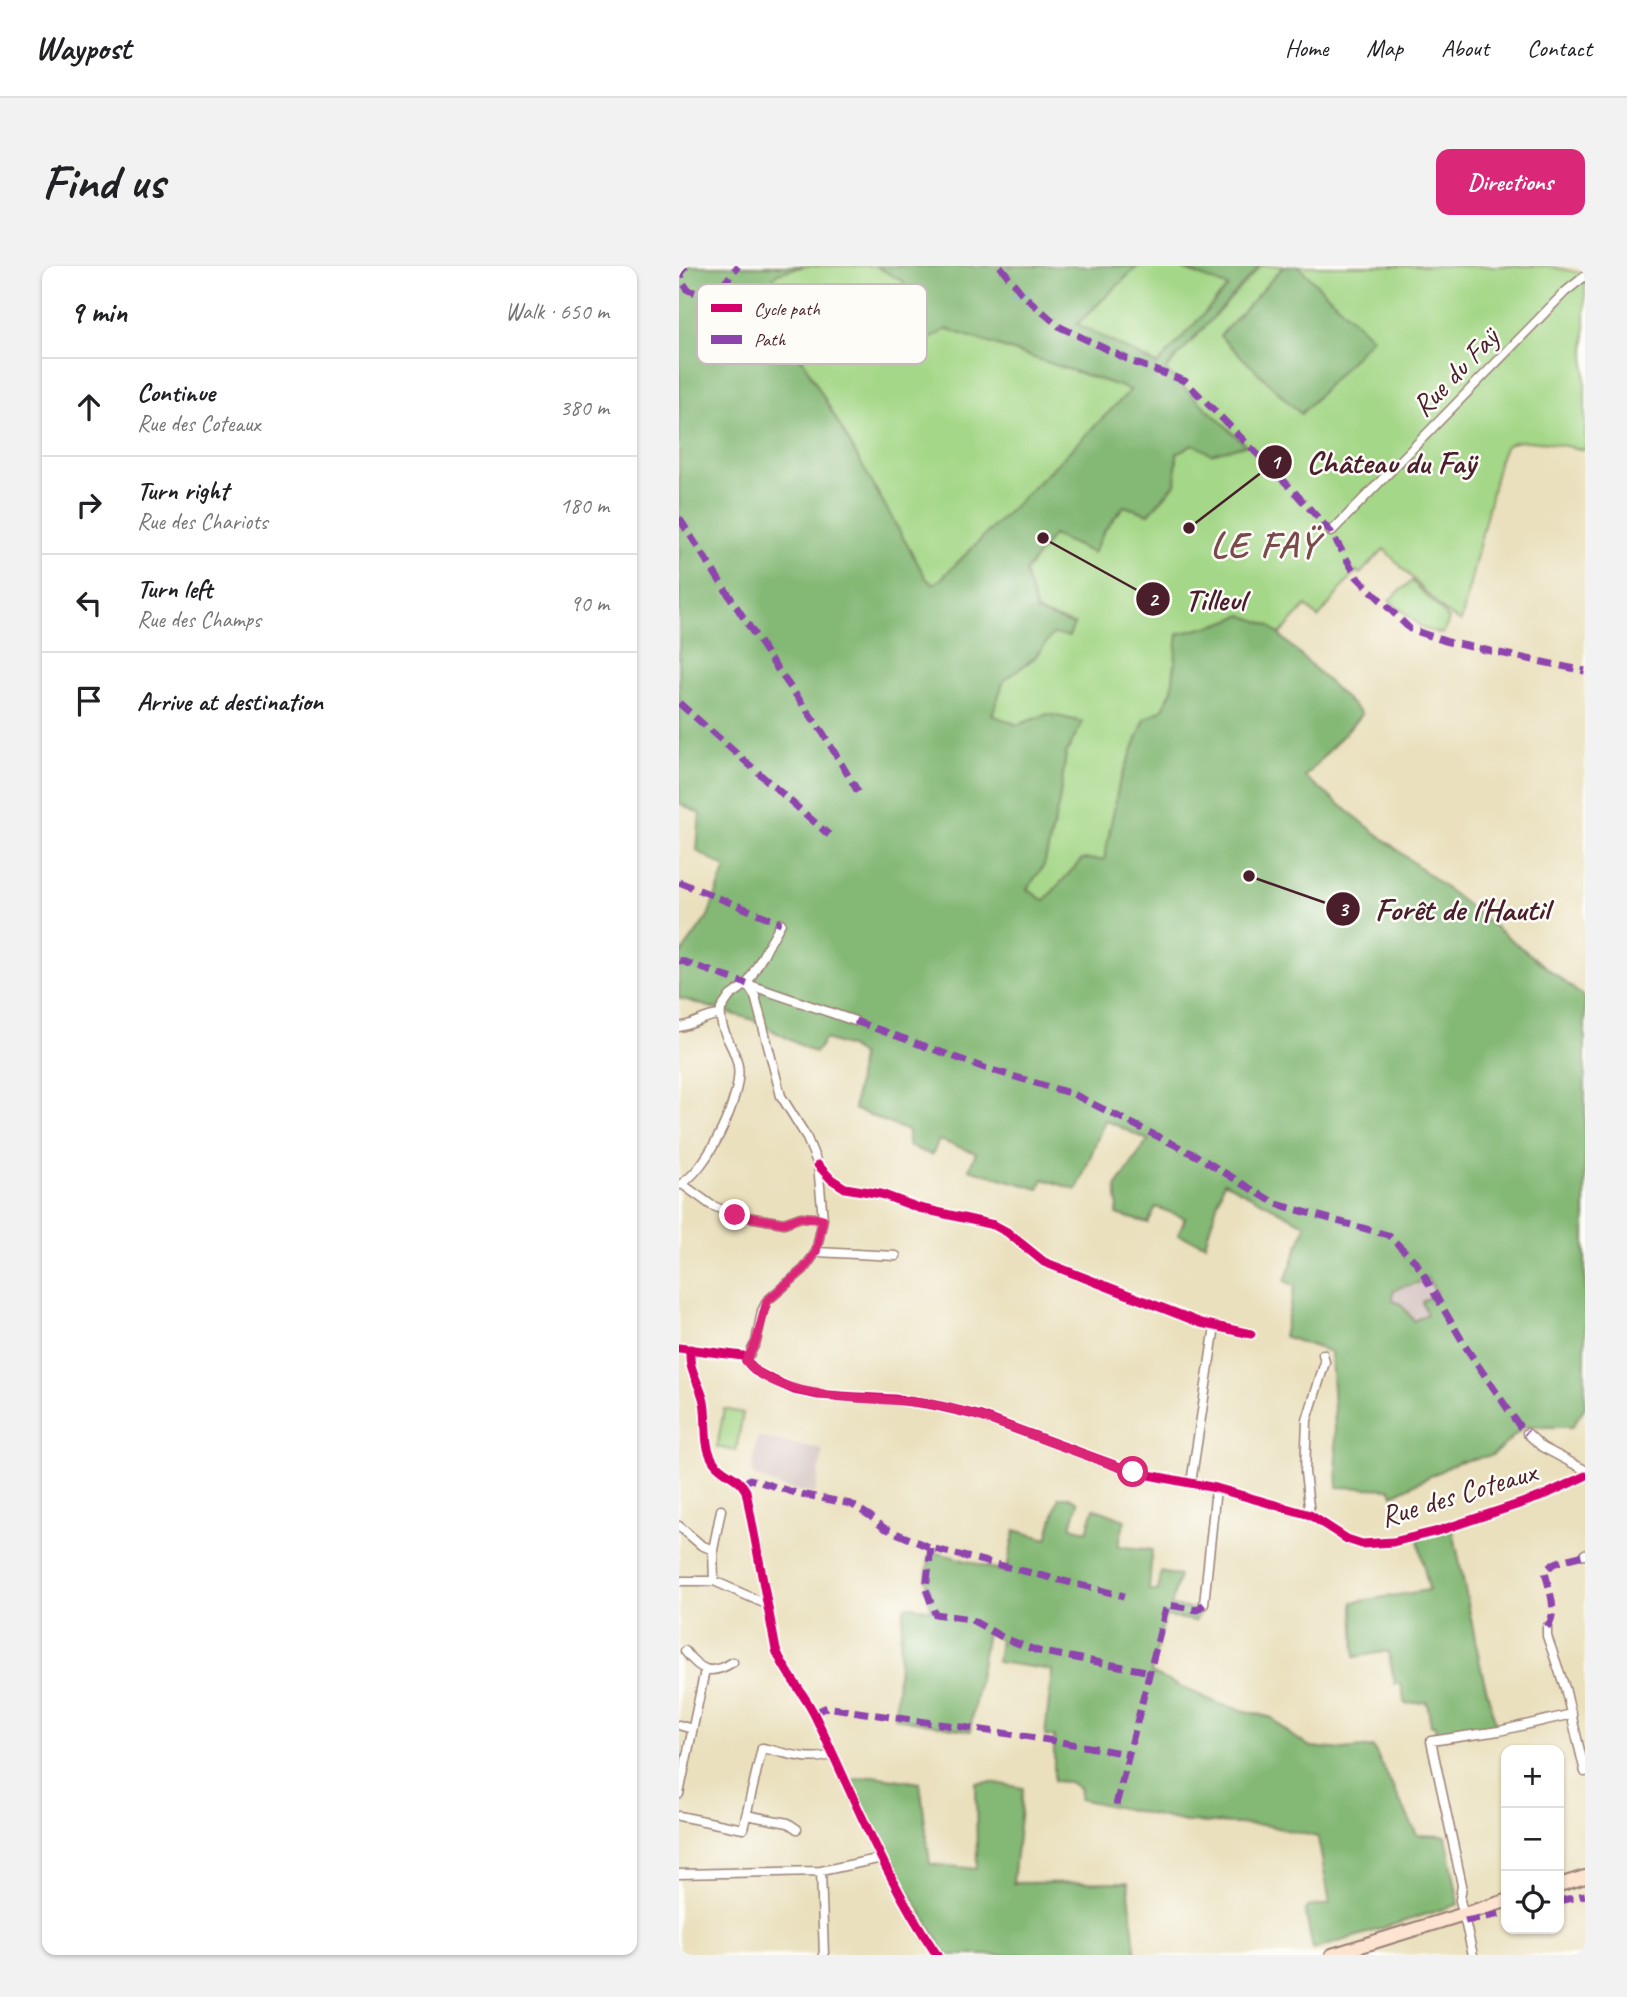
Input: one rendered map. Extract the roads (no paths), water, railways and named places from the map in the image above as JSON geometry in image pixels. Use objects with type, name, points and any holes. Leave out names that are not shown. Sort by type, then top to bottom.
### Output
[{"type":"main road","points":[[1564,1883],[1585,1877]]},
{"type":"main road","points":[[1332,1955],[1501,1903]]},
{"type":"street","name":"Rue du Faÿ","points":[[1332,532],[1565,292],[1585,276]]},
{"type":"street","points":[[781,923],[747,984],[730,996],[721,1009],[723,1032],[738,1062],[739,1079],[711,1149],[692,1175],[681,1184],[711,1205],[735,1215],[784,1223],[801,1217],[823,1219]]},
{"type":"street","points":[[747,984],[855,1021]]},
{"type":"street","points":[[746,1361],[756,1342],[767,1301],[804,1269],[816,1252],[823,1219],[818,1165],[806,1136],[781,1097],[755,996],[747,984]]},
{"type":"street","points":[[679,1027],[692,1026],[713,1015],[720,1015]]},
{"type":"street","points":[[818,1165],[831,1180],[845,1188],[881,1194],[919,1208],[993,1225],[1007,1232],[1044,1262],[1201,1323],[1251,1334]]},
{"type":"street","points":[[816,1252],[896,1256]]},
{"type":"street","points":[[1191,1483],[1215,1326]]},
{"type":"street","name":"Rue des Coteaux","points":[[679,1348],[743,1356],[759,1373],[794,1390],[819,1395],[894,1399],[981,1416],[1133,1472],[1216,1488],[1310,1515],[1347,1539],[1362,1544],[1393,1542],[1491,1515],[1540,1497],[1585,1476]]},
{"type":"street","points":[[691,1349],[691,1365],[704,1400],[708,1447],[713,1462],[738,1479],[746,1491],[772,1634],[781,1662],[814,1713],[844,1782],[882,1858],[915,1922],[937,1955]]},
{"type":"street","points":[[1310,1515],[1305,1472],[1307,1420],[1325,1362],[1323,1354]]},
{"type":"street","points":[[1527,1433],[1542,1447],[1585,1470]]},
{"type":"street","points":[[1204,1604],[1216,1488]]},
{"type":"street","points":[[714,1581],[713,1550],[722,1510]]},
{"type":"street","points":[[679,1526],[701,1545],[713,1550]]},
{"type":"street","points":[[679,1581],[714,1581],[766,1604]]},
{"type":"street","points":[[1547,1627],[1572,1714],[1585,1772]]},
{"type":"street","points":[[685,1651],[695,1664],[705,1670],[721,1670],[733,1662]]},
{"type":"street","points":[[679,1794],[705,1670]]},
{"type":"street","points":[[1473,1955],[1460,1900],[1462,1885],[1431,1741],[1499,1731],[1572,1714]]},
{"type":"street","points":[[679,1725],[692,1729]]},
{"type":"street","points":[[679,1816],[743,1829],[762,1748],[821,1759],[834,1754]]},
{"type":"street","points":[[746,1815],[788,1823],[796,1829]]},
{"type":"street","points":[[679,1874],[821,1871],[882,1858]]},
{"type":"street","points":[[821,1871],[824,1955]]},
{"type":"waterway","points":[[1024,294],[1029,293]]},
{"type":"waterway","points":[[1013,297],[1022,295]]},
{"type":"place","name":"Château du Faÿ","points":[[1189,528]]},
{"type":"place","name":"Tilleul","points":[[1043,538]]},
{"type":"place","name":"Forêt de l'Hautil","points":[[1249,876]]},
{"type":"district","name":"LE FAŸ","points":[[1265,544]]}]
